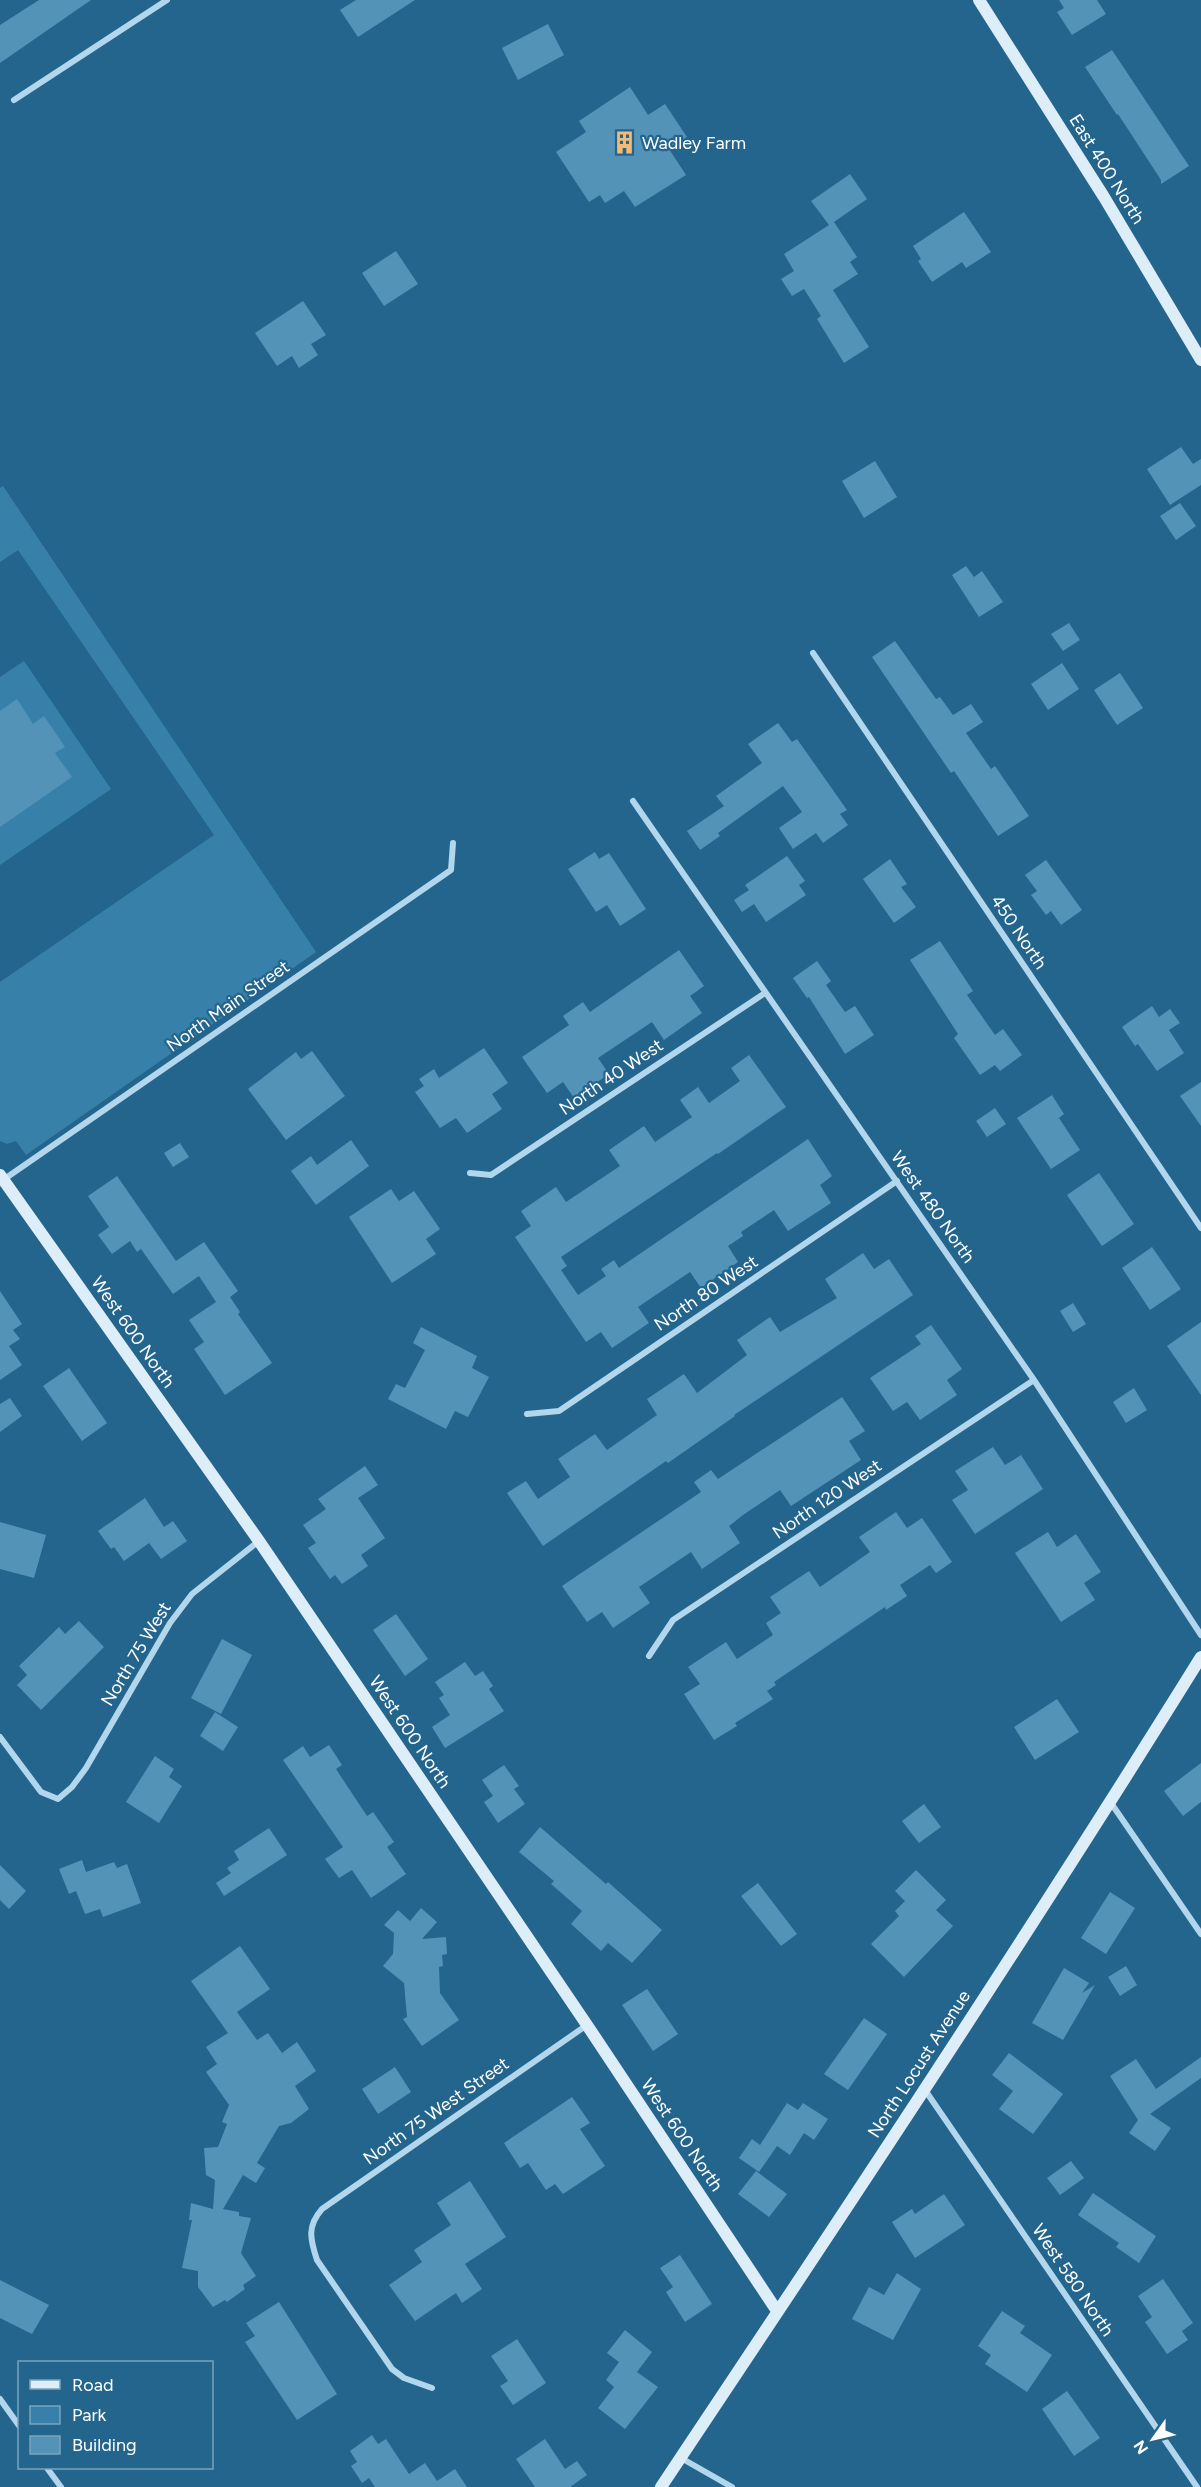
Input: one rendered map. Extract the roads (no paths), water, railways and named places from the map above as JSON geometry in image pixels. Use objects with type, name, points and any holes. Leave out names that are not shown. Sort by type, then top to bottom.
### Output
[{"type":"street","points":[[14,100],[166,0]]},
{"type":"street","name":"East 400 North","points":[[979,0],[1104,197],[1201,360]]},
{"type":"street","name":"450 North","points":[[813,653],[1201,1228]]},
{"type":"street","name":"West 480 North","points":[[633,801],[1034,1380],[1201,1635]]},
{"type":"street","name":"North Main Street","points":[[1,1179],[451,870],[453,843]]},
{"type":"street","name":"North 40 West","points":[[470,1173],[491,1175],[765,993]]},
{"type":"street","name":"West 600 North","points":[[1,1179],[259,1541],[587,2025],[777,2311]]},
{"type":"street","name":"North 80 West","points":[[527,1414],[559,1411],[897,1181]]},
{"type":"street","name":"North 120 West","points":[[649,1656],[673,1620],[1034,1380]]},
{"type":"street","name":"North 75 West","points":[[0,1737],[40,1792],[57,1799],[72,1788],[86,1768],[170,1623],[192,1594],[259,1541]]},
{"type":"street","name":"North Locust Avenue","points":[[661,2487],[925,2090],[1111,1803],[1201,1657]]},
{"type":"street","points":[[1111,1803],[1201,1934]]},
{"type":"street","name":"North 75 West Street","points":[[432,2388],[404,2378],[392,2369],[318,2260],[312,2246],[313,2220],[322,2209],[587,2025]]},
{"type":"street","name":"West 580 North","points":[[925,2090],[1197,2487]]},
{"type":"street","points":[[0,2399],[18,2424]]},
{"type":"street","points":[[680,2458],[732,2487]]},
{"type":"street","points":[[48,2469],[61,2487]]},
{"type":"place","name":"Wadley Farm","points":[[624,143]]}]
